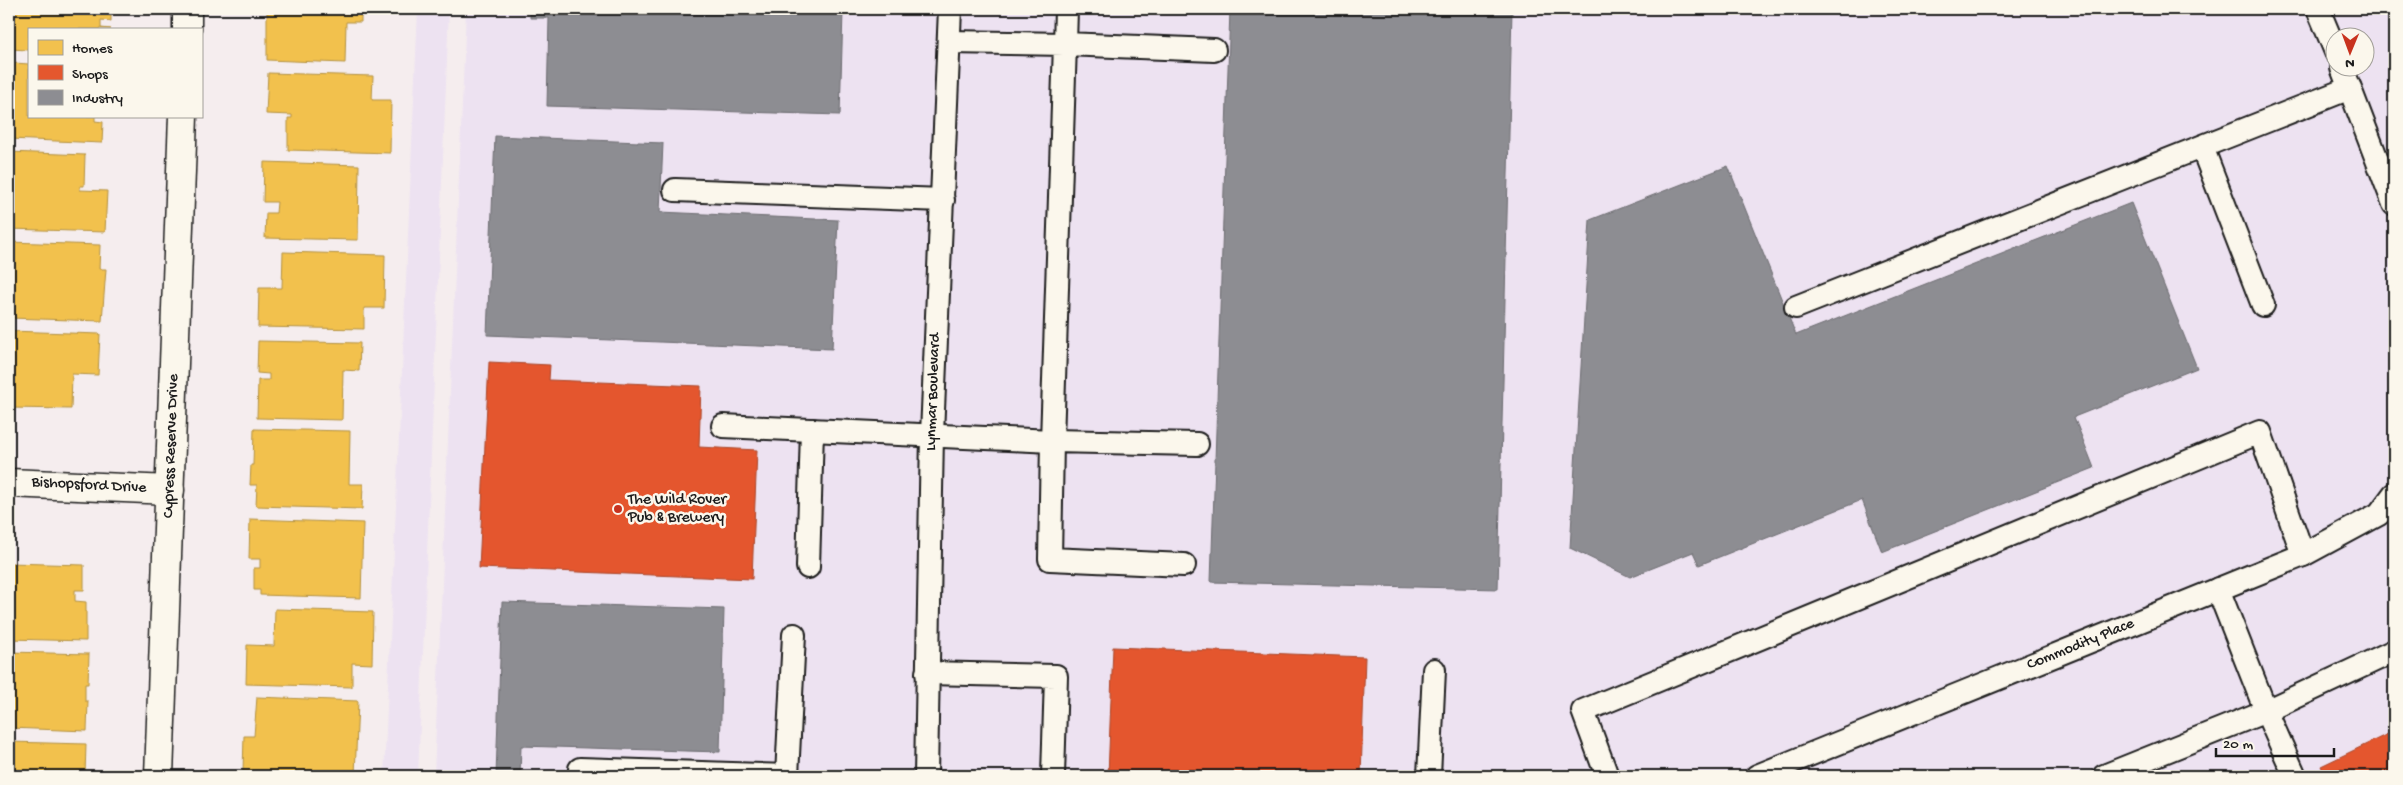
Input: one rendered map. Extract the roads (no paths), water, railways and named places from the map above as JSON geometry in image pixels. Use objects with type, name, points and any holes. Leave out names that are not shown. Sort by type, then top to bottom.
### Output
[{"type":"street","points":[[187,9],[187,28]]},
{"type":"street","name":"Cypress Reserve Drive","points":[[159,776],[184,118]]},
{"type":"street","name":"Bishopsford Drive","points":[[9,483],[170,490]]},
{"type":"lane","name":"Lynmar Boulevard","points":[[926,776],[932,434],[950,9]]},
{"type":"lane","points":[[1066,9],[1050,559],[1184,565]]},
{"type":"lane","points":[[2318,9],[2326,28]]},
{"type":"lane","points":[[949,42],[1214,50]]},
{"type":"lane","points":[[1796,307],[2202,147],[2346,78],[2387,164],[2394,204]]},
{"type":"lane","points":[[2202,147],[2263,305]]},
{"type":"lane","points":[[675,190],[942,200]]},
{"type":"lane","points":[[723,426],[932,434],[1052,441],[1197,444]]},
{"type":"lane","points":[[808,567],[812,430]]},
{"type":"lane","points":[[1607,776],[1583,712],[2260,432],[2303,555]]},
{"type":"lane","name":"Commodity Place","points":[[1757,776],[1780,772],[2303,555],[2379,514],[2394,494]]},
{"type":"lane","points":[[2218,589],[2266,711],[2295,776]]},
{"type":"lane","points":[[580,769],[788,776],[794,635]]},
{"type":"lane","points":[[2104,776],[2266,711],[2394,651]]},
{"type":"lane","points":[[1429,776],[1434,670]]},
{"type":"lane","points":[[927,673],[1056,676],[1053,776]]},
{"type":"place","name":"The Wild Rover Pub & Brewery","points":[[618,509]]}]
